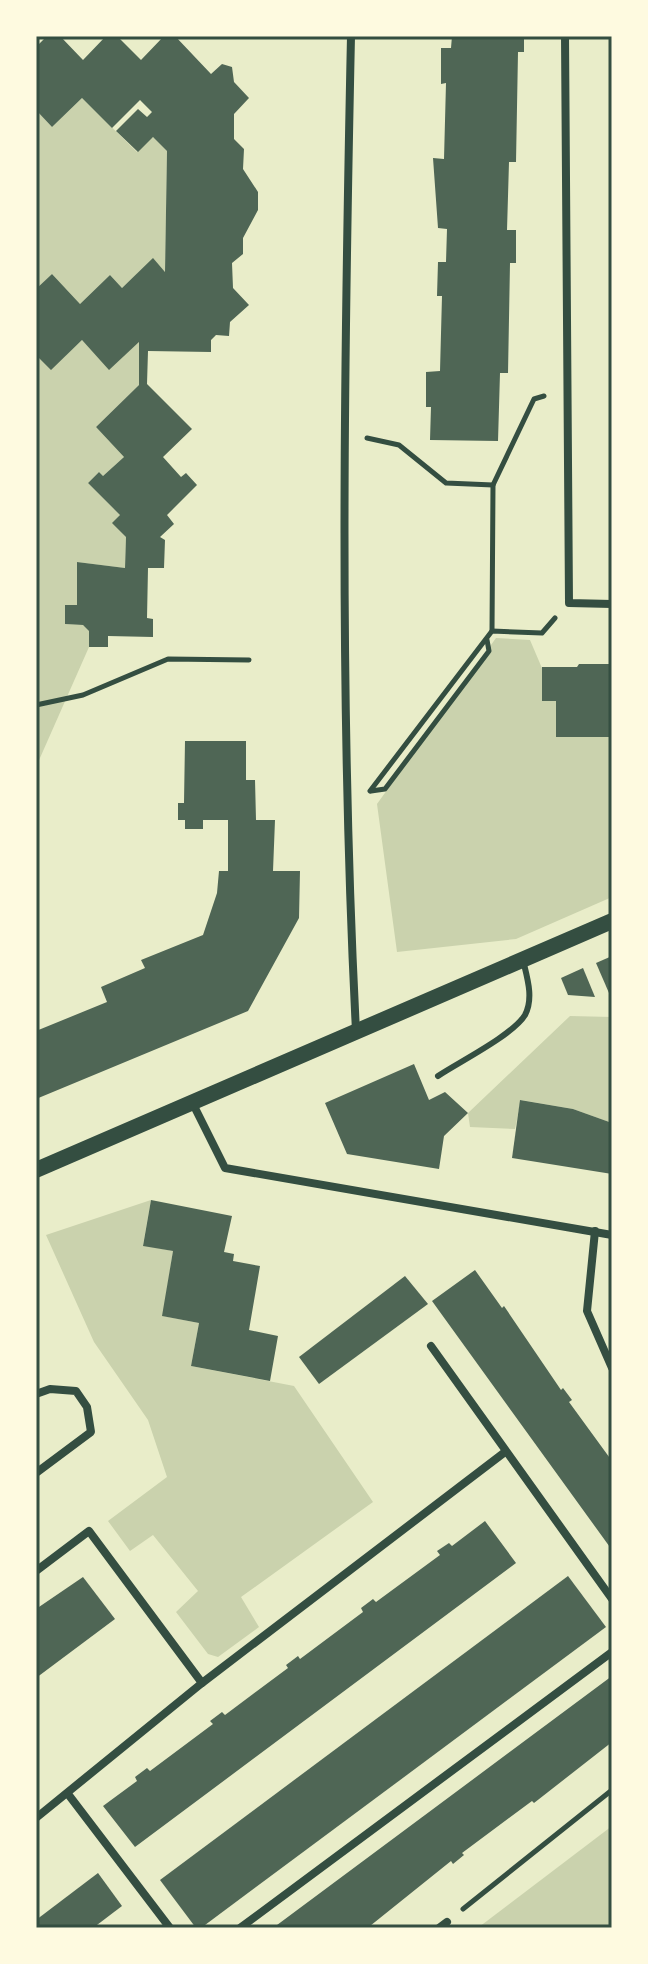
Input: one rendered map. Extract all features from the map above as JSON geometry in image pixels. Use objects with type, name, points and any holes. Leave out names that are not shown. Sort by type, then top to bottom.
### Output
[{"type":"main road","points":[[36,1170],[612,921]]},
{"type":"street","points":[[351,36],[342,433],[345,826],[356,1032]]},
{"type":"street","points":[[565,36],[569,603],[612,604]]},
{"type":"street","points":[[192,1102],[225,1168],[612,1235]]},
{"type":"street","points":[[595,1231],[587,1311],[612,1368]]},
{"type":"street","points":[[431,1346],[612,1599]]},
{"type":"street","points":[[36,1394],[50,1389],[76,1391],[87,1407],[91,1432],[36,1473]]},
{"type":"street","points":[[36,1818],[202,1683],[505,1452]]},
{"type":"street","points":[[36,1571],[89,1531],[202,1683]]},
{"type":"street","points":[[240,1928],[612,1652]]},
{"type":"street","points":[[68,1794],[170,1928]]},
{"type":"lane","points":[[438,1076],[511,1028],[525,1015],[530,993],[523,960]]},
{"type":"path","points":[[345,826],[492,631],[493,485],[534,399],[567,386]]},
{"type":"path","points":[[342,433],[399,445],[446,483],[493,485]]},
{"type":"path","points":[[492,631],[542,633],[569,603]]},
{"type":"path","points":[[370,791],[385,789],[489,651],[486,639]]},
{"type":"path","points":[[36,705],[83,695],[168,659],[249,660]]},
{"type":"path","points":[[443,1925],[612,1790]]},
{"type":"green space","points":[[82,98],[137,152],[153,137],[167,151],[165,272],[153,259],[122,288],[110,275],[80,304],[52,274],[36,289],[36,110],[52,127]]},
{"type":"green space","points":[[82,340],[109,369],[139,342],[139,385],[96,427],[124,457],[103,476],[99,472],[88,483],[120,515],[113,523],[126,537],[125,568],[77,562],[77,605],[65,605],[65,624],[83,625],[89,631],[89,647],[36,767],[36,355],[51,369]]},
{"type":"green space","points":[[496,638],[530,640],[556,701],[556,737],[612,737],[612,897],[516,939],[397,952],[377,804]]},
{"type":"green space","points":[[570,1016],[612,1017],[612,1123],[573,1109],[521,1100],[515,1129],[470,1127],[468,1113]]},
{"type":"green space","points":[[151,1200],[143,1245],[173,1251],[163,1316],[199,1323],[191,1366],[294,1386],[373,1502],[241,1597],[259,1627],[218,1657],[208,1654],[176,1612],[198,1591],[153,1535],[130,1551],[108,1521],[167,1477],[148,1420],[94,1342],[46,1235]]},
{"type":"green space","points":[[612,1826],[612,1928],[479,1928],[479,1927]]},
{"type":"building","points":[[47,36],[60,36],[83,60],[106,36],[117,36],[141,60],[164,36],[175,36],[211,74],[222,64],[232,67],[234,82],[249,98],[234,114],[234,139],[244,149],[243,169],[258,192],[258,210],[243,238],[243,254],[232,263],[233,288],[249,305],[230,322],[229,336],[216,335],[211,340],[211,352],[148,351],[147,384],[192,429],[163,457],[181,477],[186,473],[197,485],[167,515],[174,524],[160,537],[165,540],[164,568],[148,568],[147,618],[153,619],[153,637],[108,636],[108,647],[89,647],[89,631],[83,625],[65,624],[65,605],[77,605],[77,562],[125,568],[126,537],[112,523],[120,515],[88,483],[99,472],[103,476],[124,457],[96,427],[139,385],[139,342],[109,370],[82,340],[51,370],[36,355],[36,289],[52,274],[80,304],[110,275],[122,288],[153,258],[165,272],[167,151],[153,137],[138,152],[116,131],[138,109],[147,117],[152,112],[140,100],[112,128],[82,98],[52,127],[36,110],[36,47]]},
{"type":"building","points":[[452,36],[524,36],[524,52],[518,52],[516,162],[509,162],[507,230],[516,230],[516,263],[510,263],[508,373],[500,373],[498,441],[430,440],[431,407],[426,407],[426,372],[440,371],[442,296],[437,296],[438,262],[446,262],[447,229],[438,228],[433,158],[444,159],[446,83],[441,84],[441,48],[451,48]]},
{"type":"building","points":[[579,664],[611,664],[612,737],[556,737],[556,701],[542,701],[542,667],[577,667]]},
{"type":"building","points":[[185,741],[246,741],[246,780],[255,780],[256,820],[275,820],[273,871],[300,871],[299,918],[248,1011],[36,1099],[36,1031],[107,1002],[101,987],[145,968],[141,960],[203,935],[217,893],[219,871],[228,871],[228,820],[203,820],[203,829],[185,829],[185,820],[178,820],[178,803],[184,803]]},
{"type":"building","points":[[612,956],[612,992],[609,993],[596,963]]},
{"type":"building","points":[[583,968],[595,997],[568,995],[561,978]]},
{"type":"building","points":[[414,1064],[429,1100],[445,1092],[468,1113],[444,1136],[439,1169],[347,1154],[325,1103]]},
{"type":"building","points":[[520,1100],[573,1109],[612,1123],[612,1174],[512,1158]]},
{"type":"building","points":[[151,1200],[232,1216],[224,1252],[234,1254],[233,1261],[260,1266],[249,1330],[278,1336],[270,1381],[191,1366],[199,1323],[162,1316],[173,1251],[143,1246]]},
{"type":"building","points":[[475,1270],[502,1308],[504,1306],[561,1390],[563,1388],[572,1400],[569,1402],[612,1461],[612,1550],[432,1301]]},
{"type":"building","points":[[405,1276],[428,1304],[319,1384],[299,1357]]},
{"type":"building","points":[[485,1521],[516,1563],[135,1847],[103,1806],[137,1781],[135,1777],[147,1768],[150,1771],[213,1724],[210,1721],[222,1712],[225,1715],[288,1668],[286,1665],[298,1656],[300,1659],[363,1612],[361,1608],[373,1599],[376,1602],[440,1555],[437,1551],[449,1543],[452,1546]]},
{"type":"building","points":[[568,1576],[606,1627],[201,1928],[196,1928],[160,1880]]},
{"type":"building","points":[[83,1577],[115,1619],[36,1678],[36,1609]]},
{"type":"building","points":[[612,1676],[612,1742],[534,1803],[532,1801],[462,1853],[464,1855],[453,1864],[451,1861],[370,1926],[273,1928]]},
{"type":"building","points":[[98,1873],[122,1906],[93,1928],[36,1928],[36,1920]]}]
